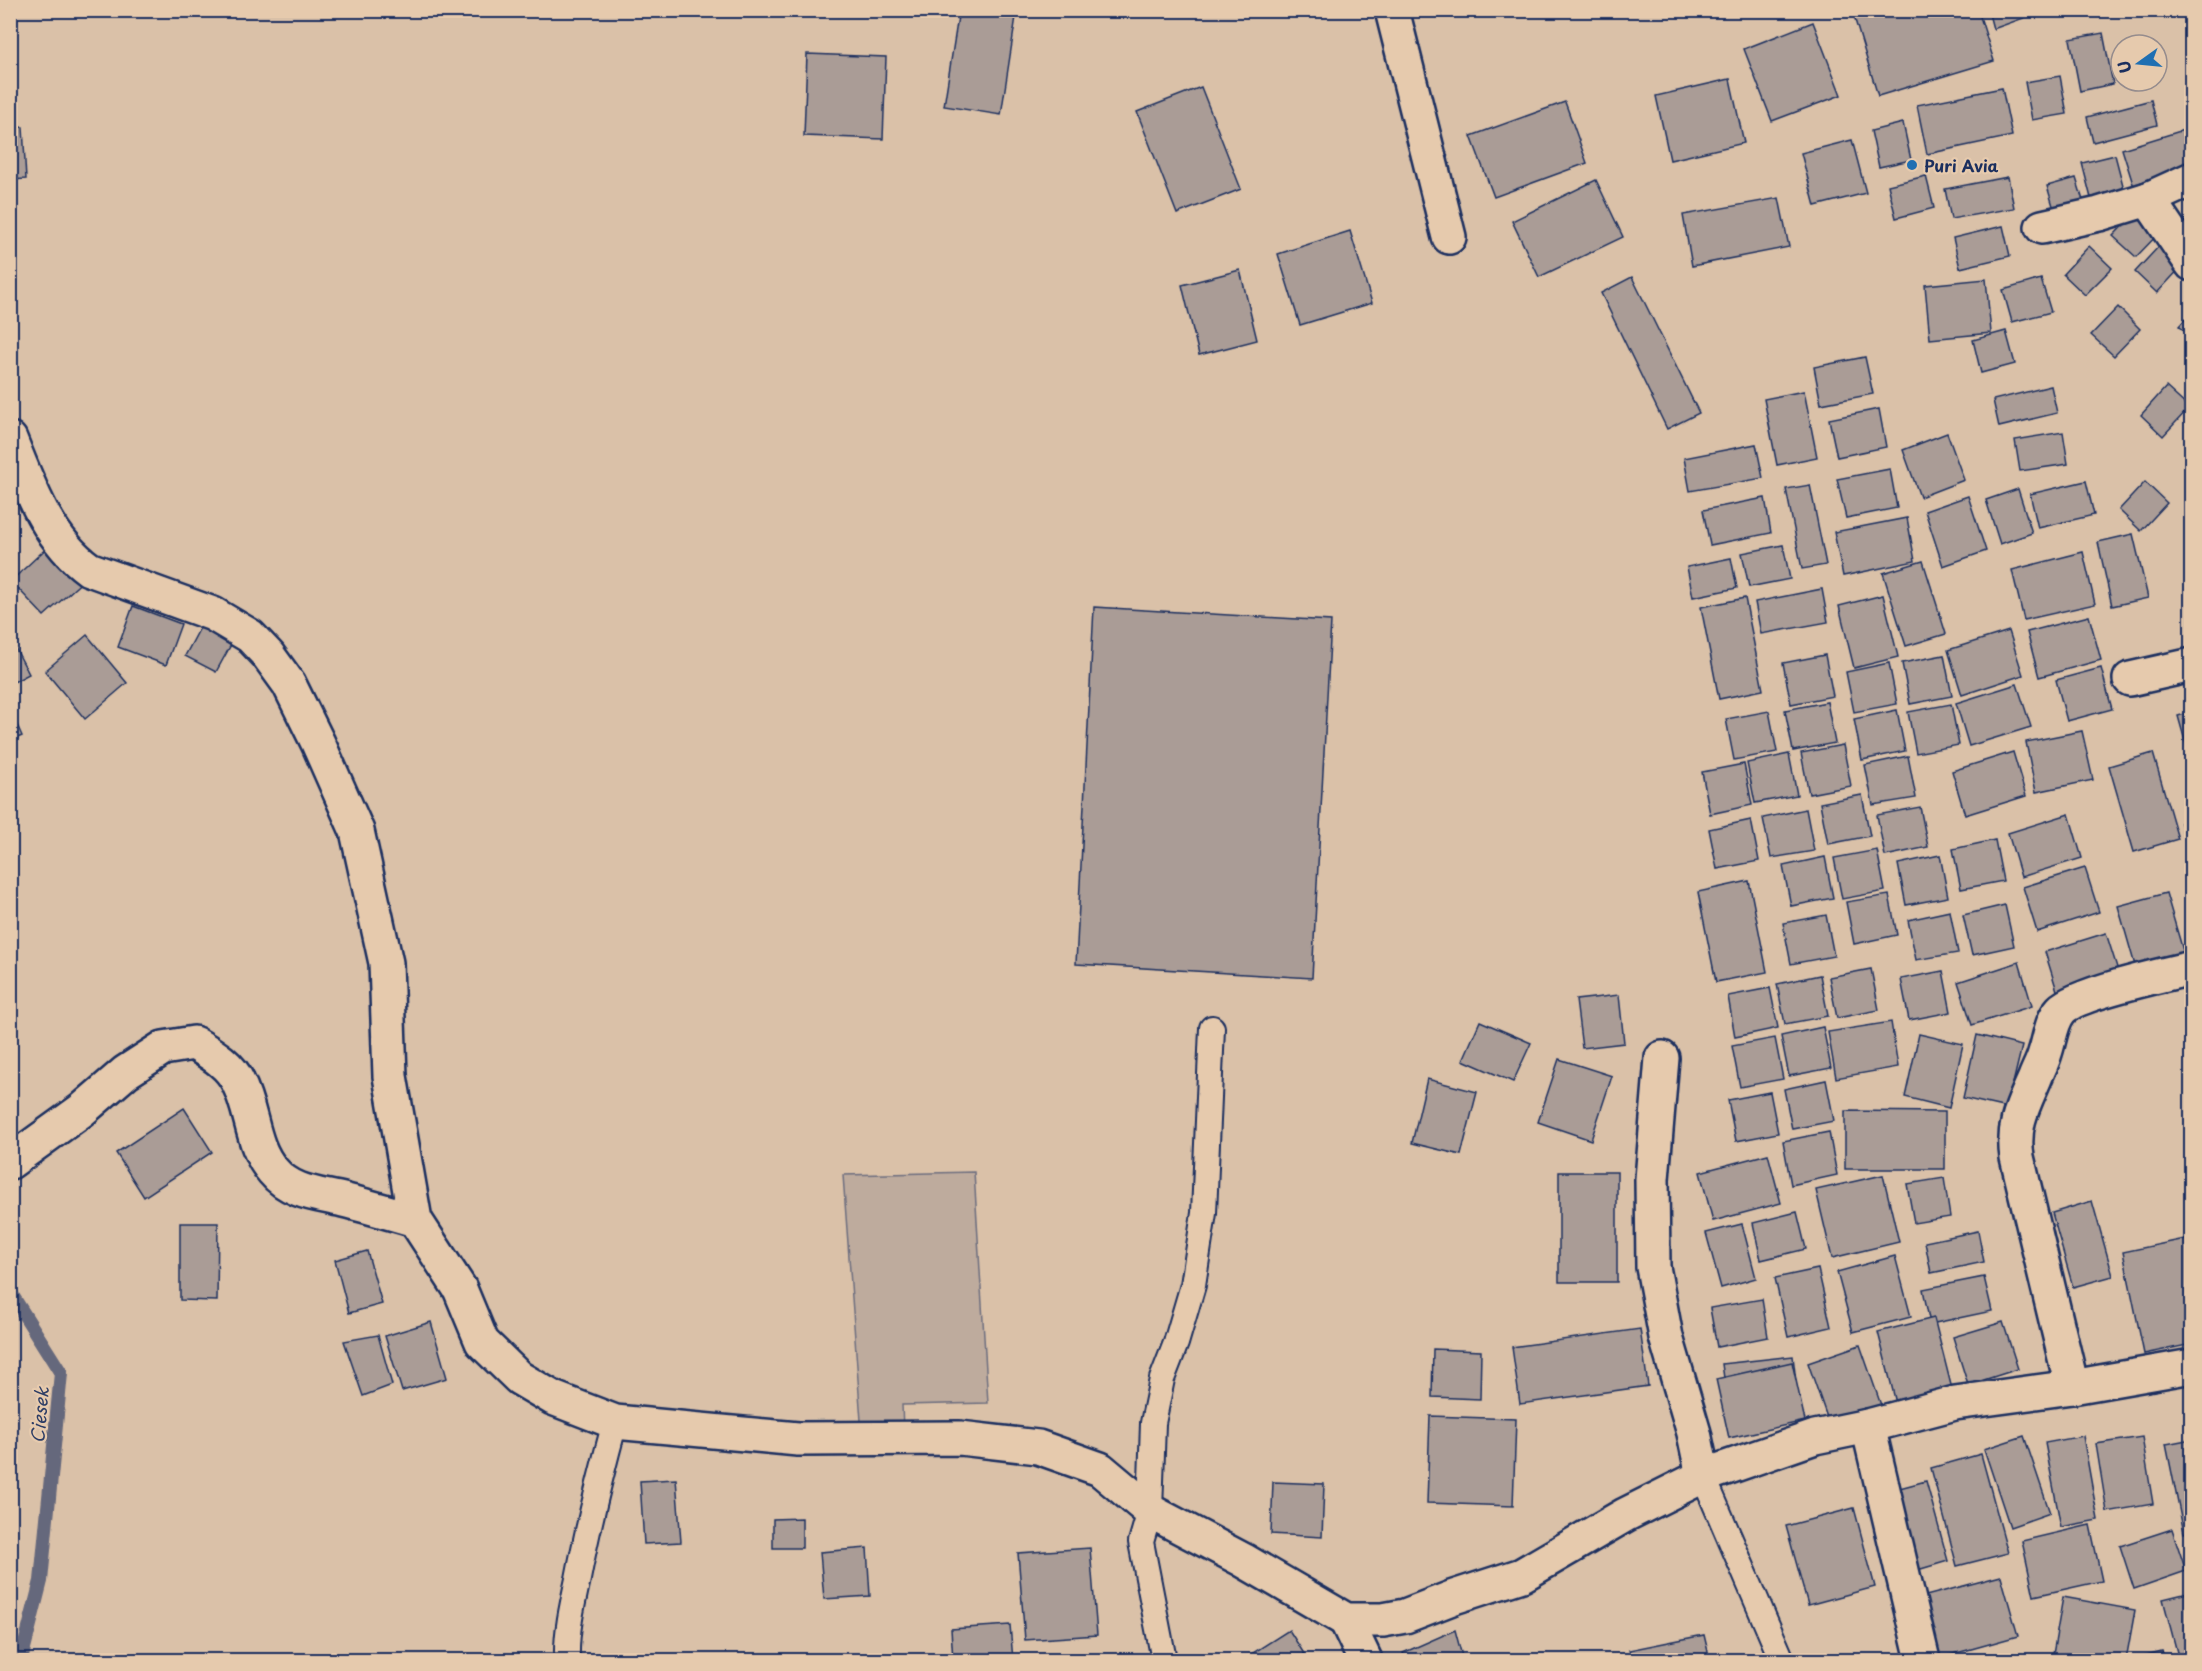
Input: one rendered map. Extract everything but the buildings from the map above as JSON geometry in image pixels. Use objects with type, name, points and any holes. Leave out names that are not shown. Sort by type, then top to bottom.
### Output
[{"type":"street","points":[[1392,10],[1449,237]]},
{"type":"street","points":[[2042,227],[2099,214],[2148,199],[2192,179]]},
{"type":"street","points":[[2148,199],[2192,264]]},
{"type":"street","points":[[10,439],[34,499],[64,547],[77,561],[89,569],[213,614],[250,636],[268,655],[289,684],[357,831],[386,963],[390,1076],[415,1220],[460,1289],[482,1342],[519,1377],[553,1398],[615,1422],[798,1439],[960,1438],[1038,1447],[1100,1469],[1150,1510],[1243,1560],[1346,1620],[1383,1620],[1405,1616],[1522,1575],[1625,1515],[1703,1476],[1815,1437],[1868,1426],[1954,1403],[2072,1387],[2192,1366]]},
{"type":"street","points":[[2130,679],[2192,665]]},
{"type":"street","points":[[2072,1387],[2017,1157],[2014,1140],[2018,1119],[2061,1010],[2093,994],[2192,968]]},
{"type":"street","points":[[13,1156],[82,1110],[126,1072],[163,1048],[194,1043],[219,1059],[238,1080],[248,1107],[256,1142],[273,1172],[291,1186],[308,1194],[342,1200],[415,1220]]},
{"type":"street","points":[[1662,1058],[1652,1179],[1653,1267],[1666,1337],[1694,1433],[1703,1476]]},
{"type":"street","points":[[1868,1426],[1923,1660]]},
{"type":"street","points":[[1346,1620],[1365,1660]]},
{"type":"lane","points":[[1162,1660],[1141,1542],[1150,1510],[1153,1424],[1162,1379],[1176,1343],[1193,1285],[1203,1213],[1212,1028]]},
{"type":"lane","points":[[567,1660],[571,1613],[583,1553],[615,1422]]},
{"type":"lane","points":[[1703,1476],[1782,1660]]},
{"type":"shaded area","points":[[974,1172],[988,1403],[902,1405],[903,1429],[862,1434],[843,1175]]},
{"type":"waterway","name":"Ciesek","points":[[10,1292],[61,1373],[41,1581],[21,1660]]},
{"type":"place","name":"Puri Avia","points":[[1912,165]]}]
